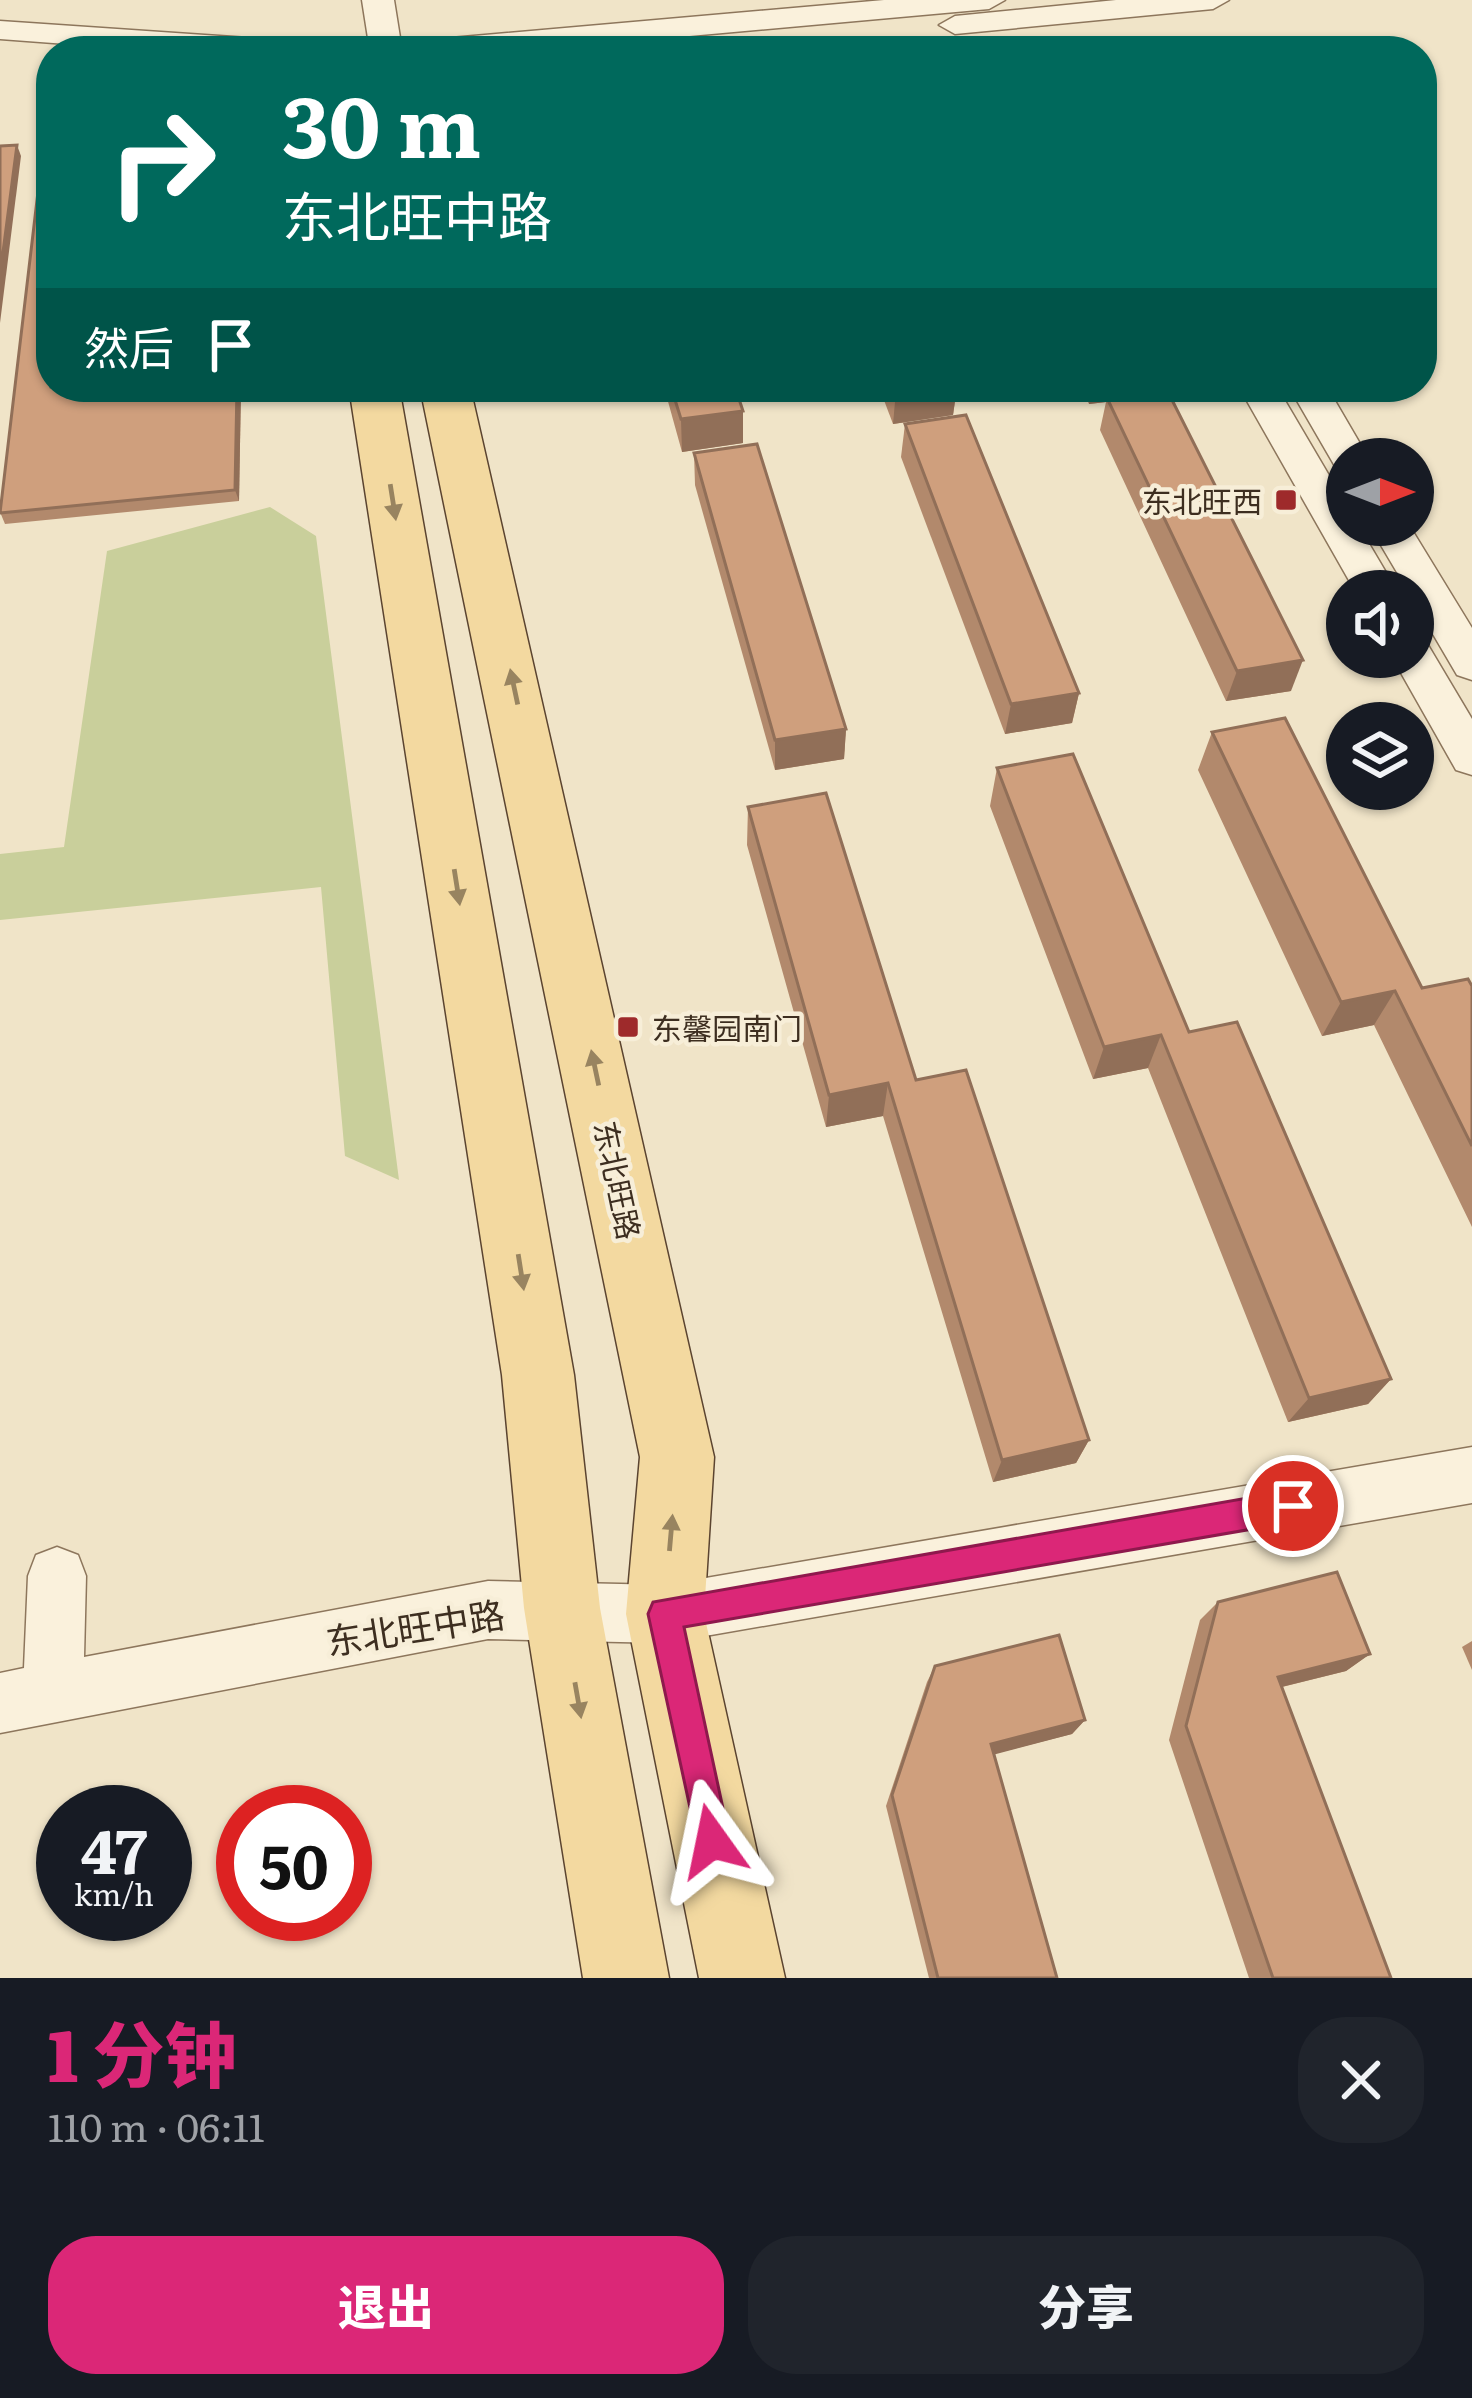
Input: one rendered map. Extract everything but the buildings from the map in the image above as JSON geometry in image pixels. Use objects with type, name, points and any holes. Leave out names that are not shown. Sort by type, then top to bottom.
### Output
[{"type":"main road","points":[[376,402],[538,1375],[562,1608],[626,1978]]},
{"type":"main road","name":"东北旺路","points":[[449,402],[677,1456],[664,1614],[742,1978]]},
{"type":"street","points":[[378,0],[384,36]]},
{"type":"street","points":[[585,36],[989,0]]},
{"type":"street","points":[[809,36],[1039,8],[1214,0]]},
{"type":"street","points":[[1082,6],[1100,36]]},
{"type":"street","points":[[1039,8],[1055,36]]},
{"type":"street","points":[[0,30],[83,36]]},
{"type":"street","points":[[1267,402],[1364,570]]},
{"type":"street","points":[[1317,402],[1338,438]]},
{"type":"street","points":[[1402,546],[1472,664]]},
{"type":"street","points":[[1426,678],[1472,758]]},
{"type":"street","name":"东北旺中路","points":[[26,1698],[488,1610],[562,1608],[664,1614],[1472,1475]]},
{"type":"street","points":[[26,1698],[57,1576]]},
{"type":"green space","points":[[270,507],[316,536],[399,1180],[345,1156],[321,887],[0,920],[0,854],[64,847],[107,551]]},
{"type":"place","name":"东北旺西","points":[[1286,500]]},
{"type":"place","name":"东馨园南门","points":[[628,1027]]},
{"type":"route","points":[[712,1841],[664,1614],[1293,1506]]}]
